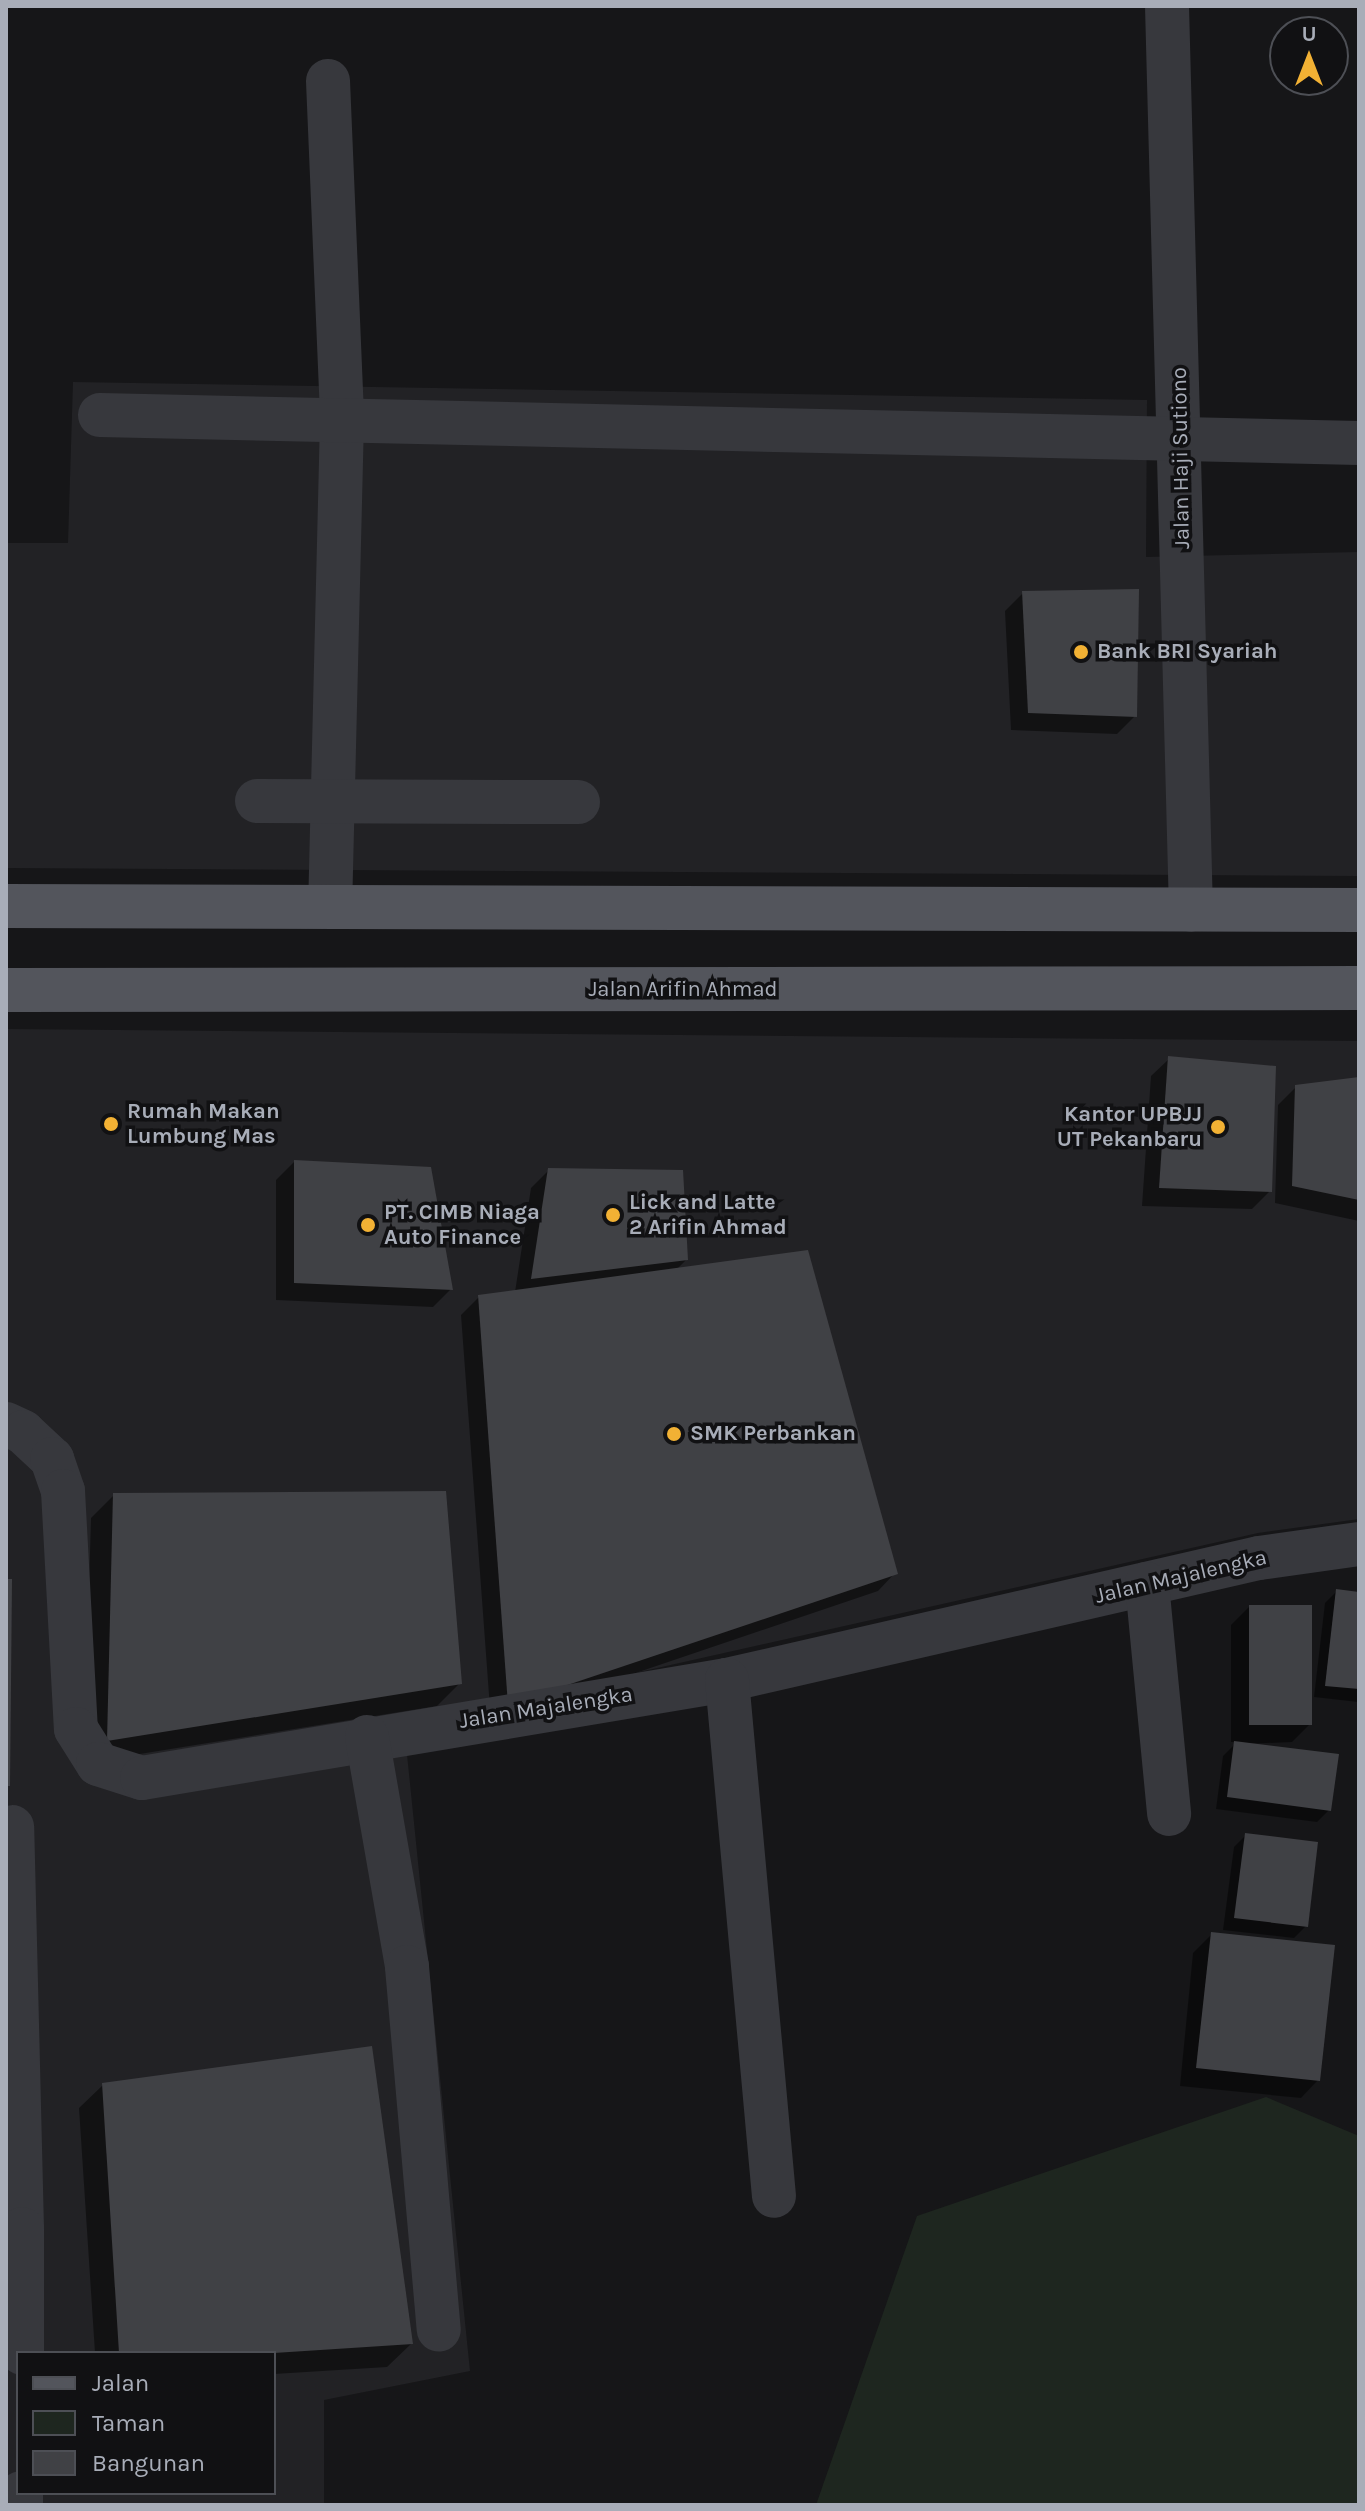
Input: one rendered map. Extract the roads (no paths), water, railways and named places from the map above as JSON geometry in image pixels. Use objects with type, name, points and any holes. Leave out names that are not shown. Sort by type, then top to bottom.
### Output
[{"type":"main road","points":[[6,906],[1359,910]]},
{"type":"main road","name":"Jalan Arifin Ahmad","points":[[6,990],[1359,988]]},
{"type":"street","name":"Jalan Haji Sutiono","points":[[1167,6],[1182,439],[1191,910]]},
{"type":"street","points":[[328,81],[342,420],[330,906]]},
{"type":"street","points":[[100,415],[1359,443]]},
{"type":"street","points":[[257,801],[578,802]]},
{"type":"street","name":"Jalan Majalengka","points":[[6,1424],[23,1432],[52,1459],[63,1491],[76,1729],[98,1764],[142,1778],[367,1737],[727,1680],[1259,1558],[1359,1544]]},
{"type":"street","points":[[1147,1584],[1169,1814]]},
{"type":"street","points":[[727,1680],[774,2196]]},
{"type":"street","points":[[367,1737],[407,1967],[439,2330]]},
{"type":"street","points":[[12,1827],[14,2228],[22,2351]]},
{"type":"place","name":"Bank BRI Syariah","points":[[1081,652]]},
{"type":"place","name":"Rumah Makan Lumbung Mas","points":[[111,1124]]},
{"type":"place","name":"Kantor UPBJJ UT Pekanbaru","points":[[1218,1127]]},
{"type":"place","name":"Lick and Latte 2 Arifin Ahmad","points":[[613,1215]]},
{"type":"place","name":"PT. CIMB Niaga Auto Finance","points":[[368,1225]]},
{"type":"place","name":"SMK Perbankan","points":[[674,1434]]}]
